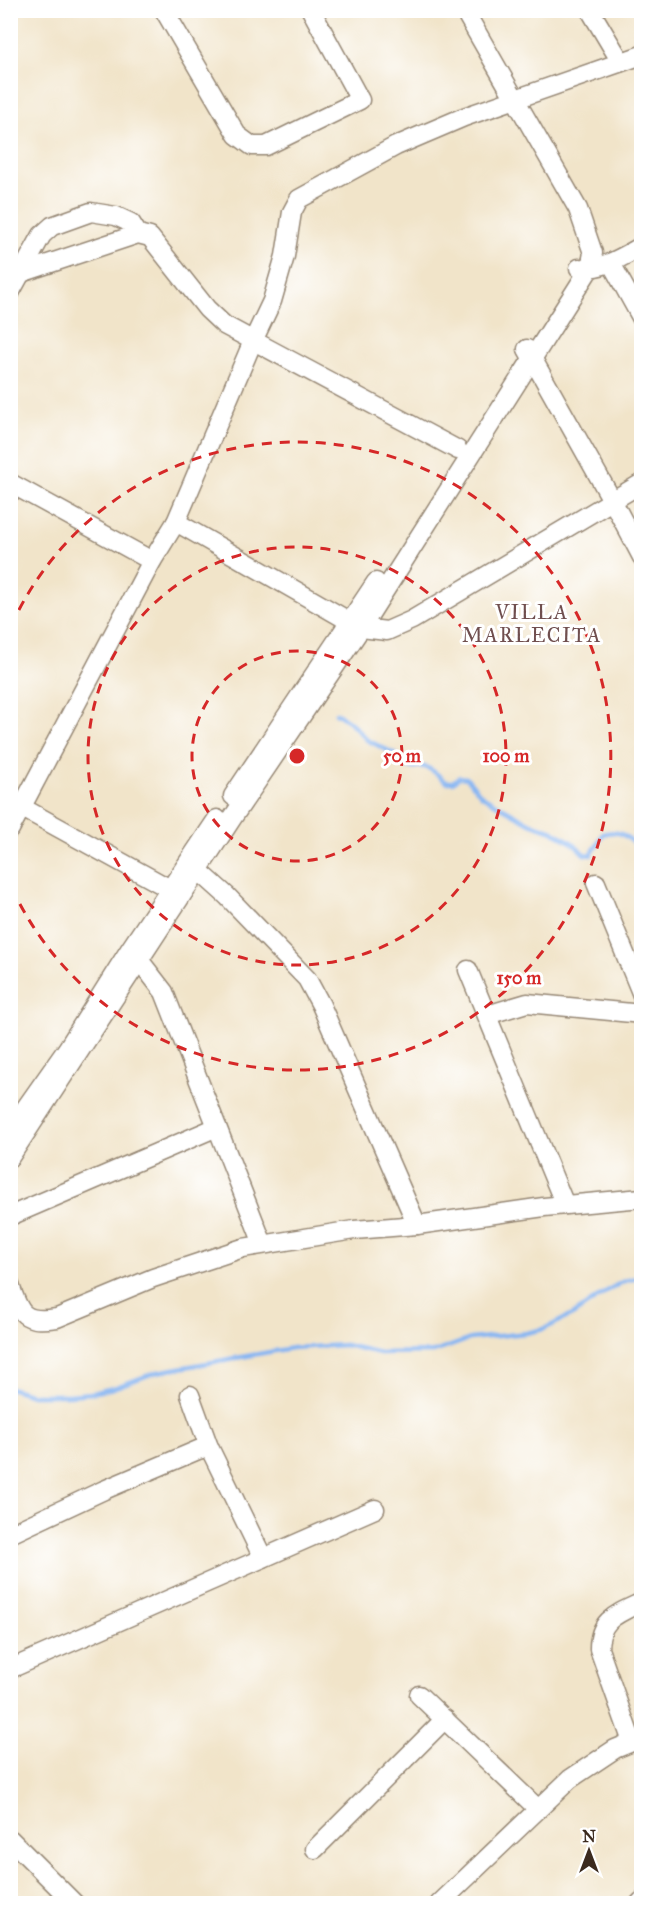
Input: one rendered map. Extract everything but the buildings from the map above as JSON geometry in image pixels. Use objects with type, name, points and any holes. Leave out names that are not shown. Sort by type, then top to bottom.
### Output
[{"type":"street","points":[[164,10],[237,135],[252,146],[266,146],[360,100],[311,10]]},
{"type":"street","points":[[10,1157],[135,954],[170,889],[440,501],[529,353],[584,268],[585,234],[578,209],[464,10]]},
{"type":"street","points":[[590,10],[621,62]]},
{"type":"street","points":[[10,829],[16,804],[176,522],[253,341],[273,301],[285,256],[292,212],[299,199],[396,146],[464,117],[642,55]]},
{"type":"street","points":[[10,293],[42,235],[52,226],[91,212],[116,216],[131,223],[138,234]]},
{"type":"street","points":[[21,273],[138,234],[150,237],[207,309],[224,325],[458,450]]},
{"type":"street","points":[[584,268],[611,263],[642,246]]},
{"type":"street","points":[[611,263],[642,319]]},
{"type":"street","points":[[13,1121],[198,870],[355,625],[458,450],[529,353]]},
{"type":"street","points":[[529,353],[642,557]]},
{"type":"street","points":[[10,483],[152,561]]},
{"type":"street","points":[[176,522],[355,625],[387,631],[412,620],[642,483]]},
{"type":"street","points":[[16,804],[170,889]]},
{"type":"street","points":[[198,870],[227,896],[307,979],[321,1005],[417,1226]]},
{"type":"street","points":[[596,883],[642,995]]},
{"type":"street","points":[[135,954],[164,992],[263,1244]]},
{"type":"street","points":[[468,970],[565,1205]]},
{"type":"street","points":[[487,1015],[527,1003],[642,1014]]},
{"type":"street","points":[[10,1216],[217,1127]]},
{"type":"street","points":[[10,1285],[18,1308],[24,1316],[40,1321],[49,1320],[153,1278],[243,1248],[354,1230],[417,1226],[565,1205],[642,1198]]},
{"type":"street","points":[[190,1395],[209,1447],[263,1558]]},
{"type":"street","points":[[10,1534],[104,1490],[209,1447]]},
{"type":"street","points":[[10,1669],[375,1509]]},
{"type":"street","points":[[439,1904],[570,1779],[615,1749],[637,1740],[599,1649],[599,1636],[610,1618],[642,1602]]},
{"type":"street","points":[[420,1695],[538,1809]]},
{"type":"street","points":[[315,1849],[445,1719]]},
{"type":"street","points":[[10,1839],[75,1904]]},
{"type":"waterway","points":[[336,713],[351,723],[367,740],[395,754],[405,765],[412,768],[426,768],[446,782],[453,782],[459,777],[467,778],[482,796],[530,823],[553,831],[574,844],[584,854],[591,855],[603,834],[615,832],[620,833],[642,849]]},
{"type":"waterway","points":[[10,1388],[32,1395],[91,1393],[113,1388],[157,1372],[292,1348],[345,1345],[380,1353],[434,1352],[470,1339],[544,1329],[574,1314],[624,1281],[642,1277]]},
{"type":"district","name":"VILLA MARLECITA","points":[[532,624]]}]
